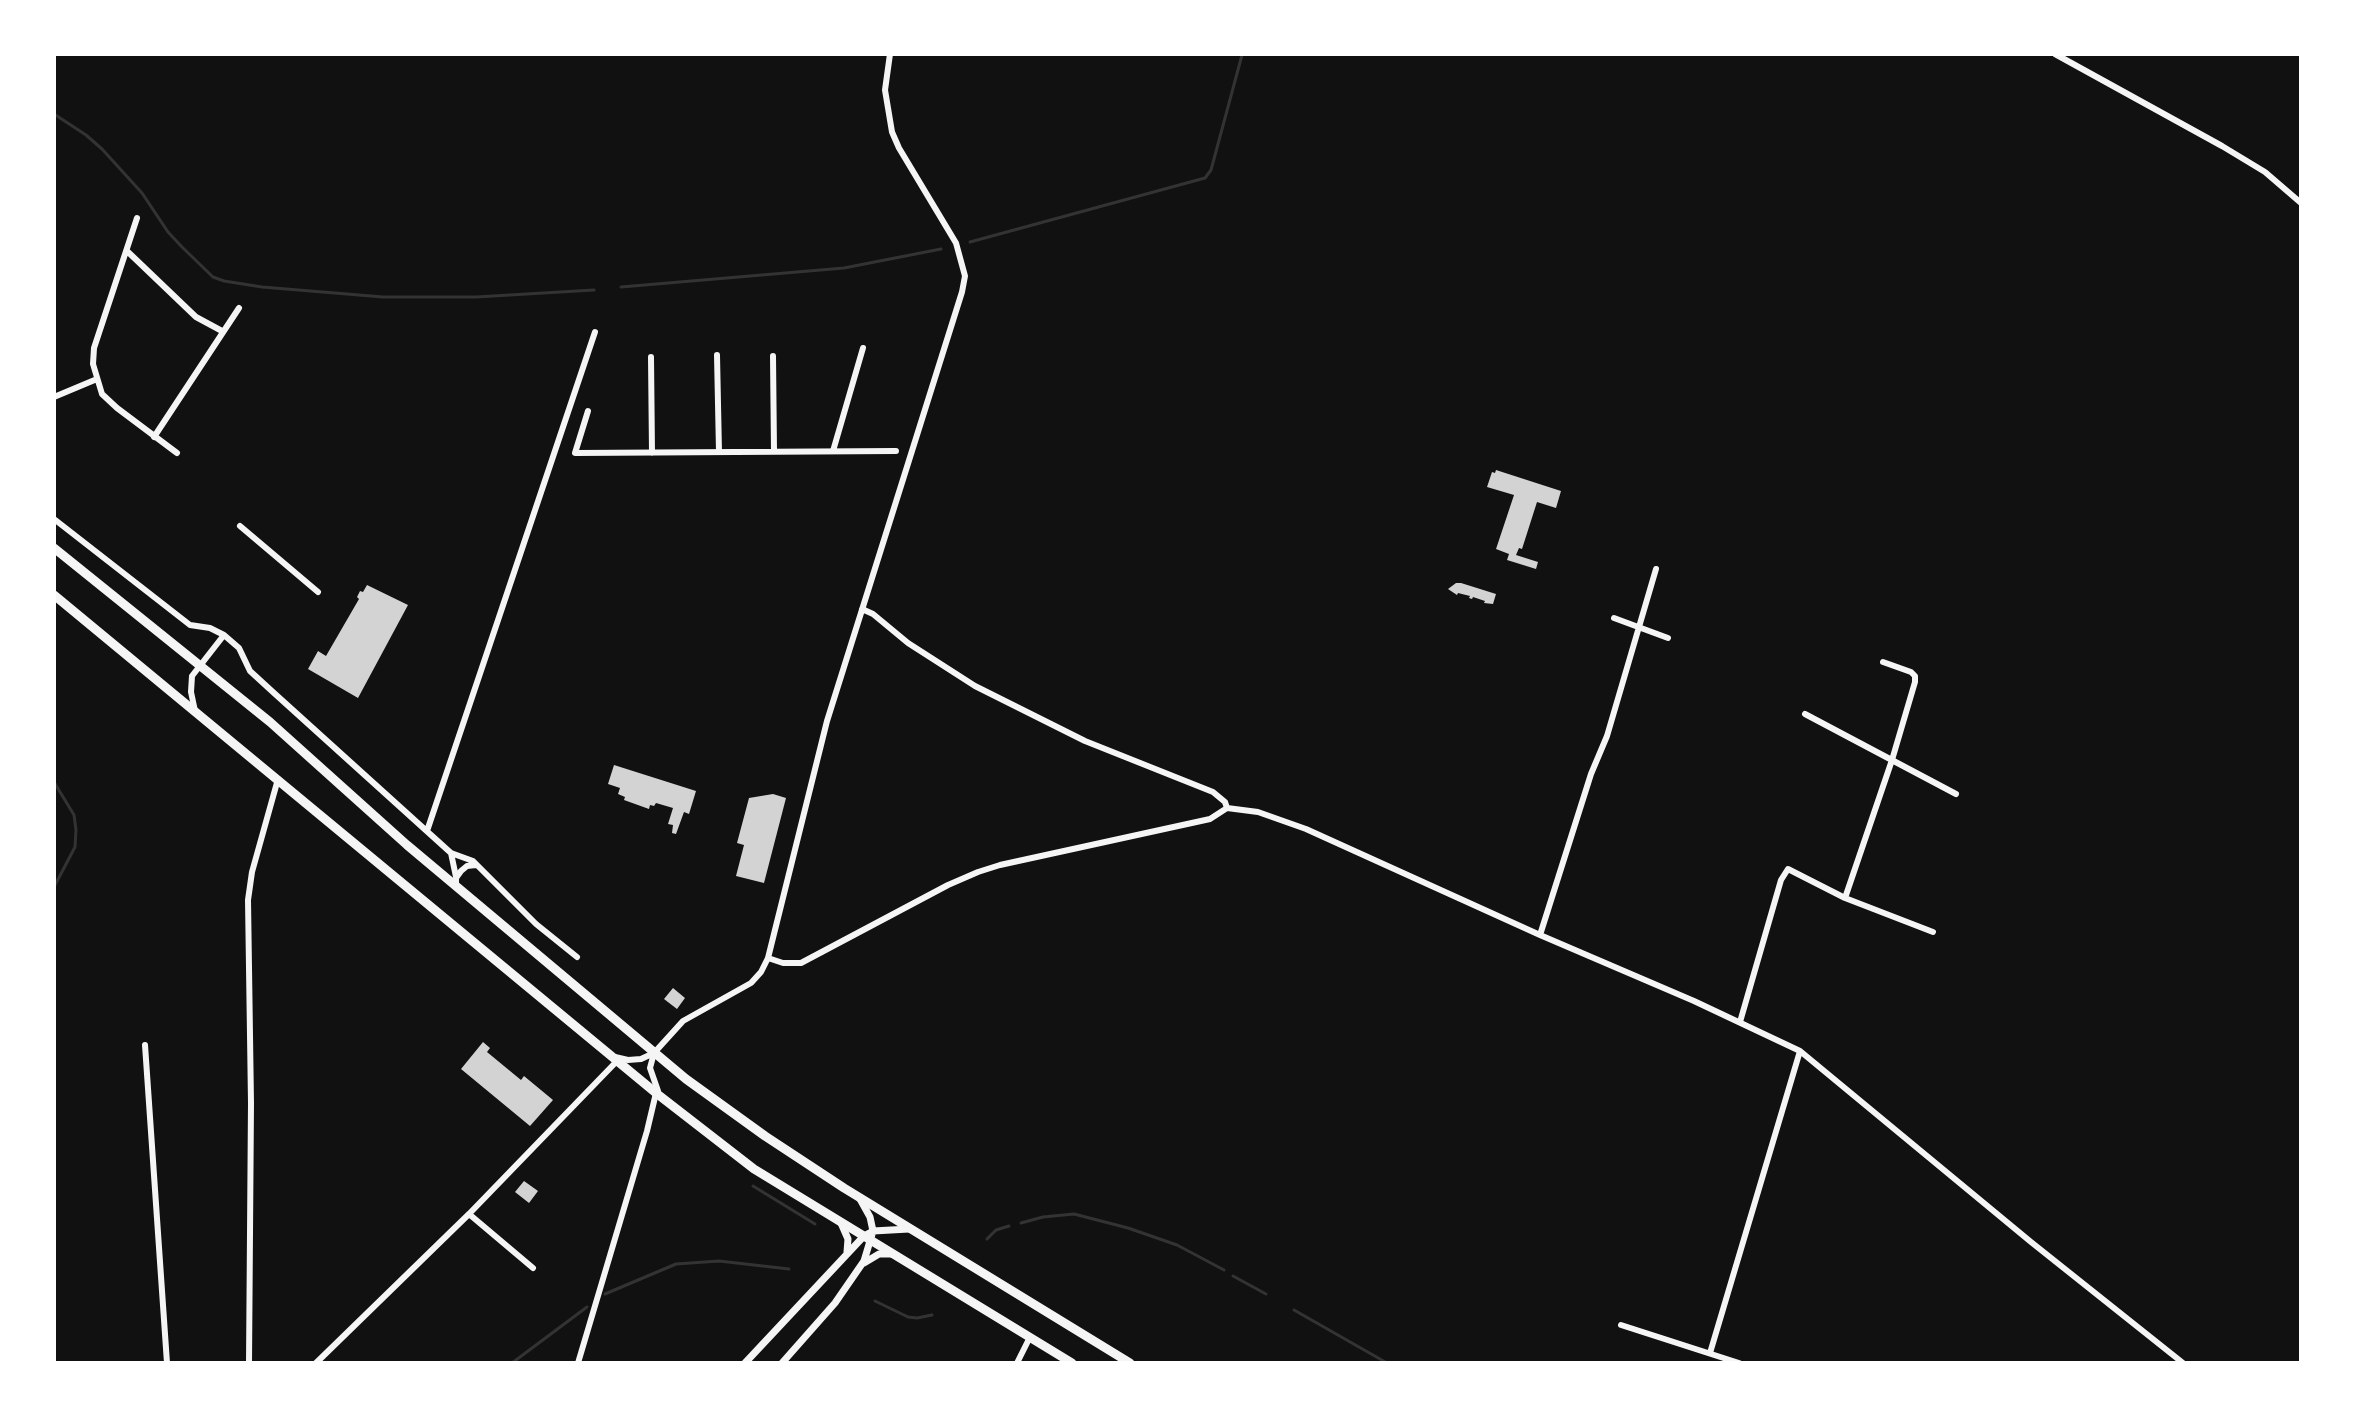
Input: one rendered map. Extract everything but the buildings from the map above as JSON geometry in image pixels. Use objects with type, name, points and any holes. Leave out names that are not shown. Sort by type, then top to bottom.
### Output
[{"type":"main road","points":[[54,548],[270,722],[654,1053],[765,1136],[860,1198],[1130,1363]]},
{"type":"main road","points":[[54,595],[614,1059],[754,1169],[839,1221],[870,1236],[896,1256],[1072,1363]]},
{"type":"street","points":[[316,1363],[469,1214],[614,1059],[641,1059],[654,1053],[683,1021],[751,983],[768,958],[827,721],[923,421],[965,276],[956,243],[892,132],[885,90],[890,54]]},
{"type":"street","points":[[2055,54],[2265,172],[2301,203]]},
{"type":"street","points":[[137,218],[94,348],[93,364],[102,394],[177,453]]},
{"type":"street","points":[[127,251],[196,317],[222,331]]},
{"type":"street","points":[[154,437],[239,308]]},
{"type":"street","points":[[427,831],[595,332]]},
{"type":"street","points":[[833,451],[863,348]]},
{"type":"street","points":[[717,355],[719,452]]},
{"type":"street","points":[[773,356],[774,451]]},
{"type":"street","points":[[651,357],[652,453]]},
{"type":"street","points":[[54,397],[97,379]]},
{"type":"street","points":[[588,411],[575,453],[896,451]]},
{"type":"street","points":[[54,519],[190,625],[210,628],[224,635],[239,648],[250,671],[451,853],[476,865],[536,924],[577,957]]},
{"type":"street","points":[[240,526],[318,592]]},
{"type":"street","points":[[1540,935],[1591,774],[1607,736],[1656,569]]},
{"type":"street","points":[[862,609],[975,686],[1099,747],[1213,792],[1225,802],[1227,808]]},
{"type":"street","points":[[1614,618],[1668,638]]},
{"type":"street","points":[[195,711],[192,676],[224,635]]},
{"type":"street","points":[[1845,898],[1892,760],[1915,676],[1905,669],[1883,662]]},
{"type":"street","points":[[1805,714],[1956,794]]},
{"type":"street","points":[[249,1363],[251,1103],[248,900],[252,872],[278,779]]},
{"type":"street","points":[[768,958],[783,963],[801,963],[948,885],[1000,865],[1210,819],[1227,808],[1258,812],[1306,829],[1800,1051],[2183,1363]]},
{"type":"street","points":[[451,853],[456,882]]},
{"type":"street","points":[[456,882],[467,866],[476,865]]},
{"type":"street","points":[[1740,1022],[1781,880],[1788,869],[1845,898],[1933,932]]},
{"type":"street","points":[[145,1045],[167,1363]]},
{"type":"street","points":[[1710,1353],[1800,1051]]},
{"type":"street","points":[[578,1363],[659,1095],[650,1068],[654,1053]]},
{"type":"street","points":[[859,1267],[870,1236],[870,1217],[860,1198]]},
{"type":"street","points":[[469,1214],[533,1268]]},
{"type":"street","points":[[839,1221],[848,1239],[844,1257]]},
{"type":"street","points":[[745,1363],[844,1257],[870,1236],[909,1229]]},
{"type":"street","points":[[782,1363],[826,1315],[859,1267],[879,1254],[896,1256]]},
{"type":"street","points":[[1621,1325],[1739,1363]]},
{"type":"street","points":[[1017,1363],[1030,1337]]},
{"type":"waterway","points":[[970,242],[1205,178],[1211,170],[1242,55]]},
{"type":"waterway","points":[[54,114],[102,149],[142,193],[168,232],[213,277],[224,281],[383,297],[476,297],[594,290]]},
{"type":"waterway","points":[[621,287],[844,268],[941,249]]},
{"type":"waterway","points":[[54,782],[74,815],[76,830],[75,847],[54,887]]},
{"type":"waterway","points":[[753,1186],[815,1224]]},
{"type":"waterway","points":[[1021,1223],[1074,1214],[1177,1245],[1224,1270]]},
{"type":"waterway","points":[[987,1239],[996,1230],[1009,1226]]},
{"type":"waterway","points":[[605,1294],[676,1264],[719,1261],[789,1269]]},
{"type":"waterway","points":[[1233,1276],[1266,1294]]},
{"type":"waterway","points":[[875,1301],[908,1317],[932,1315]]},
{"type":"waterway","points":[[512,1363],[587,1307]]},
{"type":"waterway","points":[[1294,1310],[1387,1363]]}]
